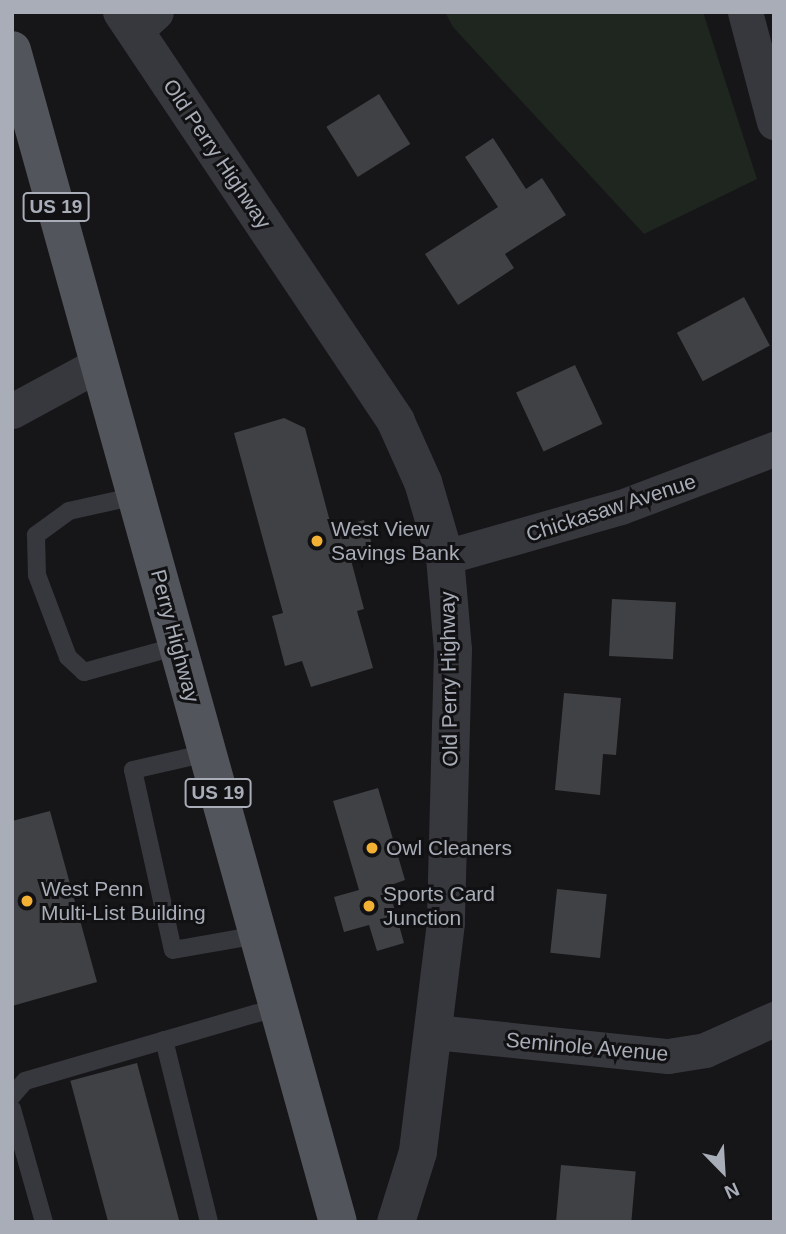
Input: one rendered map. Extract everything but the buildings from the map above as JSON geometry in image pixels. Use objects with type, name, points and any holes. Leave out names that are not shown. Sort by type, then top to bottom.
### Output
[{"type":"main road","name":"Perry Highway","points":[[12,50],[338,1222]]},
{"type":"street","points":[[745,12],[774,122]]},
{"type":"street","name":"Old Perry Highway","points":[[138,19],[396,422],[423,482],[445,557],[453,650],[449,873],[435,1032],[418,1152],[396,1222]]},
{"type":"street","points":[[12,411],[99,364]]},
{"type":"street","name":"Chickasaw Avenue","points":[[445,557],[621,507],[774,449]]},
{"type":"street","name":"Seminole Avenue","points":[[435,1032],[668,1056],[705,1050],[774,1019]]},
{"type":"lane","points":[[136,496],[69,511],[36,535],[37,575],[68,657],[85,672],[178,646]]},
{"type":"lane","points":[[207,753],[133,770],[173,950],[258,935]]},
{"type":"lane","points":[[12,1096],[25,1081],[278,1007]]},
{"type":"lane","points":[[164,1040],[209,1222]]},
{"type":"lane","points":[[12,1109],[44,1222]]},
{"type":"shaded area","points":[[445,12],[703,12],[757,179],[644,234],[453,27]]},
{"type":"place","name":"West View Savings Bank","points":[[317,541]]},
{"type":"place","name":"Owl Cleaners","points":[[372,848]]},
{"type":"place","name":"West Penn Multi-List Building","points":[[27,901]]},
{"type":"place","name":"Sports Card Junction","points":[[369,906]]}]
